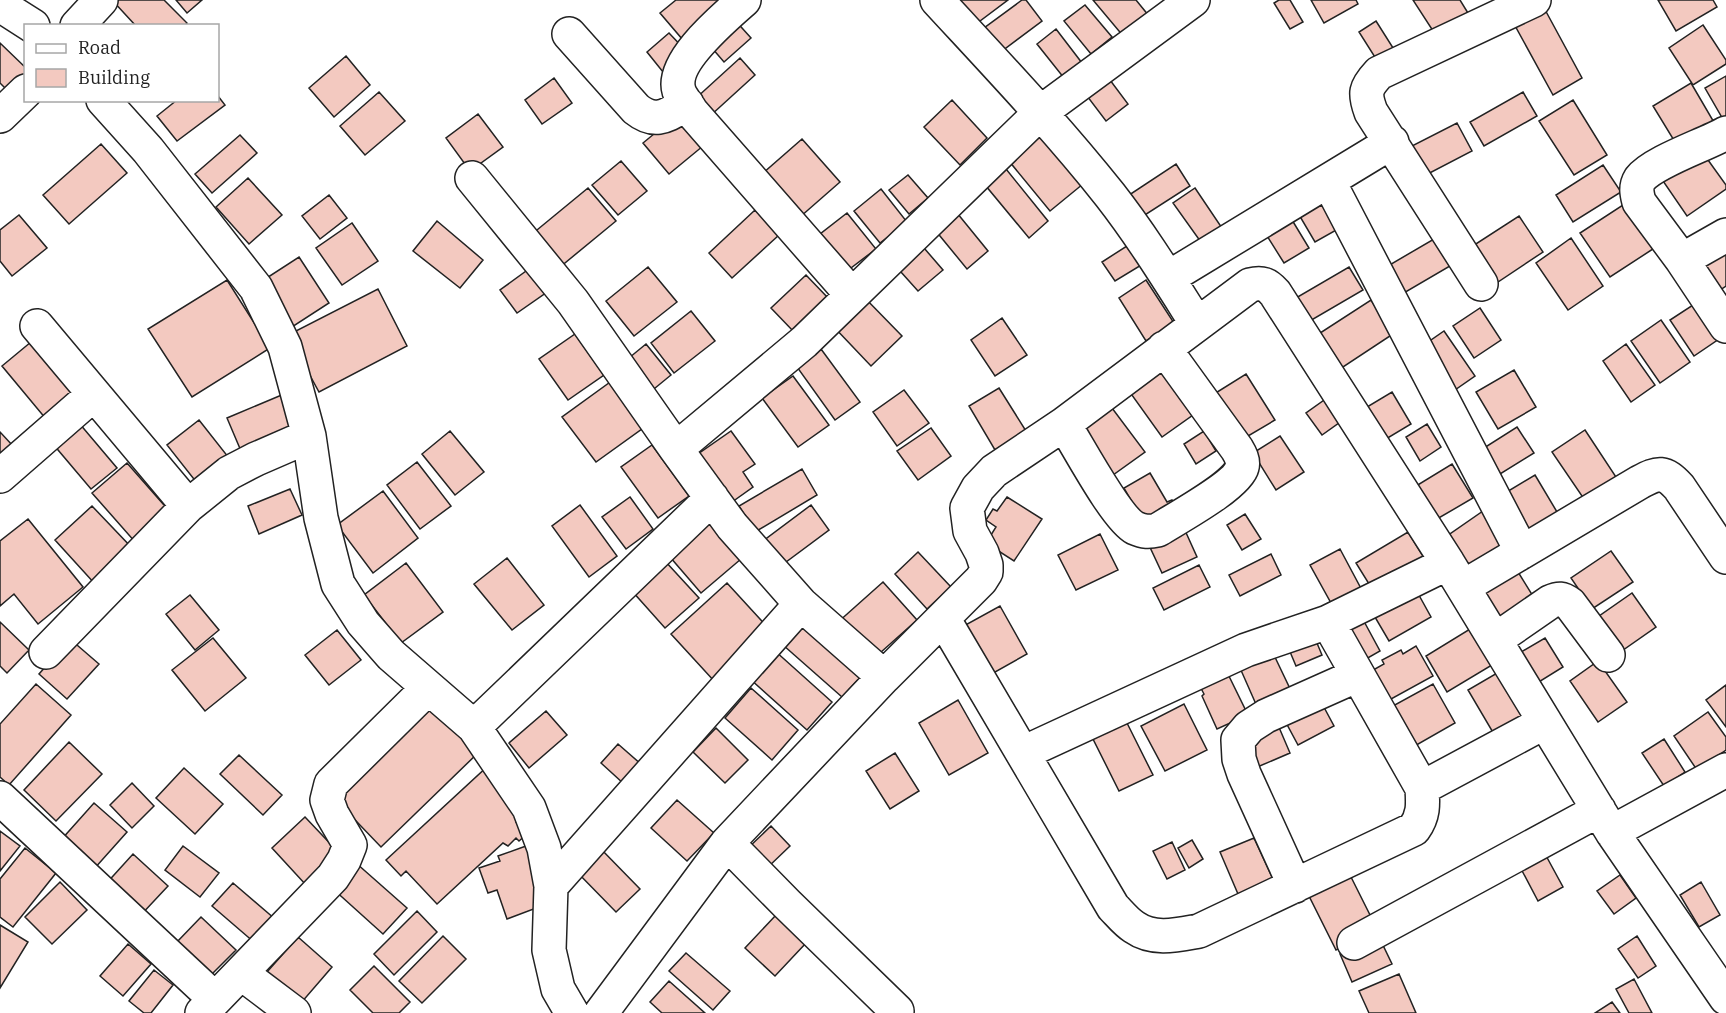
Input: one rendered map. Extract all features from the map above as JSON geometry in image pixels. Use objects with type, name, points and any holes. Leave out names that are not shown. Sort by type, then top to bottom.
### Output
[{"type":"street","points":[[79,24],[101,0]]},
{"type":"street","points":[[744,0],[705,36],[690,54],[680,70],[679,90],[699,120],[852,295]]},
{"type":"street","points":[[937,0],[1041,112],[1111,196],[1197,324]]},
{"type":"street","points":[[676,449],[804,342],[1041,112],[1193,0]]},
{"type":"street","points":[[1481,284],[1371,112],[1366,99],[1367,86],[1379,73],[1534,0]]},
{"type":"street","points":[[0,5],[30,24]]},
{"type":"street","points":[[569,34],[636,110],[646,118],[666,116],[687,104]]},
{"type":"street","points":[[0,116],[24,92]]},
{"type":"street","points":[[105,102],[148,150],[256,288],[285,347],[309,436],[321,518],[338,584],[363,623],[391,655],[474,727],[529,808],[544,848],[550,886],[549,950],[558,989],[572,1013]]},
{"type":"street","points":[[1726,133],[1646,173],[1639,181],[1636,190],[1639,202],[1682,260],[1726,326]]},
{"type":"street","points":[[1168,278],[1392,142]]},
{"type":"street","points":[[472,178],[573,302],[732,526],[801,604],[884,677]]},
{"type":"street","points":[[1329,182],[1522,552]]},
{"type":"street","points":[[1682,260],[1726,235]]},
{"type":"street","points":[[601,1013],[727,843],[884,677],[981,580],[986,572],[986,565],[970,531],[967,508],[978,488],[994,471],[1064,424],[1250,285],[1257,283],[1269,287],[1275,294],[1456,575],[1605,821],[1726,998]]},
{"type":"street","points":[[37,326],[188,506]]},
{"type":"street","points":[[1064,424],[1118,512],[1133,527],[1146,532],[1158,530],[1228,485],[1239,475],[1243,467],[1238,449],[1164,348]]},
{"type":"street","points":[[0,476],[94,394]]},
{"type":"street","points":[[46,652],[188,506],[229,473],[309,436]]},
{"type":"street","points":[[1023,753],[1246,650],[1522,552],[1652,475],[1661,474],[1670,477],[1726,557]]},
{"type":"street","points":[[474,727],[712,498]]},
{"type":"street","points":[[1495,640],[1558,598],[1570,604],[1608,655]]},
{"type":"street","points":[[550,886],[801,604]]},
{"type":"street","points":[[943,618],[1113,907],[1134,927],[1152,936],[1199,931],[1414,829],[1420,820],[1423,807],[1422,788],[1328,622]]},
{"type":"street","points":[[1295,886],[1244,774],[1239,759],[1238,740],[1249,727],[1266,716],[1358,675]]},
{"type":"street","points":[[0,798],[209,1006],[333,877],[350,845],[332,814],[327,800],[331,784],[428,688]]},
{"type":"street","points":[[1422,788],[1545,722]]},
{"type":"street","points":[[1354,943],[1605,821],[1726,770]]},
{"type":"street","points":[[727,843],[897,1011]]},
{"type":"street","points":[[242,973],[294,1013]]},
{"type":"building","points":[[112,0],[164,0],[187,23],[186,24],[134,24]]},
{"type":"building","points":[[176,0],[202,0],[187,13]]},
{"type":"building","points":[[676,0],[720,0],[683,40],[660,13]]},
{"type":"building","points":[[951,0],[1008,0],[972,27]]},
{"type":"building","points":[[1022,0],[1026,0],[1042,21],[998,54],[980,31]]},
{"type":"building","points":[[1093,0],[1136,0],[1149,16],[1124,37]]},
{"type":"building","points":[[1279,0],[1290,0],[1303,22],[1290,29],[1274,3]]},
{"type":"building","points":[[1311,0],[1356,0],[1358,4],[1324,23]]},
{"type":"building","points":[[1413,0],[1460,0],[1468,13],[1435,34]]},
{"type":"building","points":[[1658,0],[1713,0],[1717,7],[1676,31]]},
{"type":"building","points":[[1085,5],[1112,37],[1091,54],[1064,21]]},
{"type":"building","points":[[1543,6],[1582,78],[1553,95],[1513,22]]},
{"type":"building","points":[[733,18],[751,38],[724,62],[706,41]]},
{"type":"building","points":[[1376,21],[1395,51],[1378,62],[1359,32]]},
{"type":"building","points":[[1703,25],[1726,60],[1726,64],[1693,85],[1669,48]]},
{"type":"building","points":[[1056,29],[1082,63],[1064,78],[1037,44]]},
{"type":"building","points":[[669,33],[687,52],[663,72],[647,52]]},
{"type":"building","points":[[0,43],[24,66],[24,78],[9,92],[0,83]]},
{"type":"building","points":[[346,56],[370,85],[334,117],[309,88]]},
{"type":"building","points":[[740,58],[755,75],[710,116],[695,99]]},
{"type":"building","points":[[1107,76],[1128,104],[1106,121],[1084,92]]},
{"type":"building","points":[[1726,76],[1726,120],[1724,121],[1705,88]]},
{"type":"building","points":[[554,78],[572,103],[542,124],[525,100]]},
{"type":"building","points":[[1691,83],[1715,124],[1678,147],[1653,106]]},
{"type":"building","points":[[379,92],[405,121],[365,155],[340,126]]},
{"type":"building","points":[[1523,92],[1537,116],[1484,146],[1470,122]]},
{"type":"building","points":[[219,97],[225,105],[177,141],[157,116],[174,102],[219,102]]},
{"type":"building","points":[[952,100],[987,138],[960,165],[924,127]]},
{"type":"building","points":[[1573,100],[1607,155],[1574,175],[1539,121]]},
{"type":"building","points":[[478,114],[503,147],[470,171],[446,138]]},
{"type":"building","points":[[677,115],[703,146],[669,174],[643,143]]},
{"type":"building","points":[[1457,123],[1472,151],[1422,177],[1406,149]]},
{"type":"building","points":[[1037,128],[1083,184],[1050,211],[1004,155]]},
{"type":"building","points":[[240,135],[257,153],[212,193],[195,174]]},
{"type":"building","points":[[802,139],[840,182],[800,217],[762,174]]},
{"type":"building","points":[[101,144],[127,173],[69,224],[43,195]]},
{"type":"building","points":[[1703,153],[1726,185],[1726,189],[1687,216],[1663,181]]},
{"type":"building","points":[[621,161],[647,191],[618,215],[592,185]]},
{"type":"building","points":[[1002,164],[1048,221],[1029,238],[981,180]]},
{"type":"building","points":[[1176,164],[1190,186],[1134,222],[1120,201]]},
{"type":"building","points":[[1603,165],[1621,192],[1573,222],[1556,195]]},
{"type":"building","points":[[908,175],[928,198],[909,214],[889,190]]},
{"type":"building","points":[[248,178],[282,215],[249,244],[216,207]]},
{"type":"building","points":[[588,188],[616,221],[554,272],[526,239]]},
{"type":"building","points":[[1195,188],[1224,231],[1203,245],[1173,203]]},
{"type":"building","points":[[881,189],[907,222],[880,243],[854,211]]},
{"type":"building","points":[[1327,190],[1347,224],[1315,242],[1295,208]]},
{"type":"building","points":[[329,195],[347,218],[320,239],[302,216]]},
{"type":"building","points":[[1626,203],[1656,247],[1610,277],[1580,233]]},
{"type":"building","points":[[953,208],[988,251],[967,269],[931,225]]},
{"type":"building","points":[[755,210],[779,235],[732,278],[709,253]]},
{"type":"building","points":[[847,213],[876,249],[843,274],[815,238]]},
{"type":"building","points":[[19,215],[47,248],[12,276],[0,261],[0,230]]},
{"type":"building","points":[[1289,215],[1309,248],[1284,263],[1264,231]]},
{"type":"building","points":[[1519,216],[1543,252],[1492,286],[1468,249]]},
{"type":"building","points":[[437,221],[483,260],[460,288],[413,251]]},
{"type":"building","points":[[352,223],[378,261],[342,285],[316,248]]},
{"type":"building","points":[[1571,238],[1603,286],[1568,310],[1536,263]]},
{"type":"building","points":[[1434,239],[1450,266],[1397,297],[1381,270]]},
{"type":"building","points":[[918,241],[943,270],[918,291],[892,262]]},
{"type":"building","points":[[1130,244],[1143,264],[1115,281],[1102,262]]},
{"type":"building","points":[[1726,244],[1726,286],[1714,294],[1695,265]]},
{"type":"building","points":[[299,257],[329,303],[292,327],[262,281]]},
{"type":"building","points":[[533,266],[550,290],[517,313],[500,290]]},
{"type":"building","points":[[648,267],[677,302],[634,336],[606,301]]},
{"type":"building","points":[[1349,267],[1363,290],[1303,325],[1289,302]]},
{"type":"building","points":[[806,275],[829,299],[794,332],[771,308]]},
{"type":"building","points":[[227,280],[270,348],[192,397],[148,329]]},
{"type":"building","points":[[1146,280],[1174,323],[1146,341],[1119,298]]},
{"type":"building","points":[[378,289],[407,346],[319,392],[288,335]]},
{"type":"building","points":[[863,296],[902,336],[871,366],[833,326]]},
{"type":"building","points":[[1371,300],[1393,334],[1340,369],[1317,335]]},
{"type":"building","points":[[1696,303],[1719,339],[1694,356],[1670,320]]},
{"type":"building","points":[[1480,308],[1501,340],[1474,358],[1453,326]]},
{"type":"building","points":[[691,311],[715,341],[674,373],[651,343]]},
{"type":"building","points":[[1002,318],[1027,355],[995,376],[971,340]]},
{"type":"building","points":[[1661,320],[1690,362],[1660,383],[1631,341]]},
{"type":"building","points":[[1444,331],[1475,376],[1452,392],[1421,347]]},
{"type":"building","points":[[575,334],[604,375],[568,400],[539,359]]},
{"type":"building","points":[[37,337],[86,396],[51,425],[2,366]]},
{"type":"building","points":[[646,344],[671,375],[649,393],[624,362]]},
{"type":"building","points":[[1626,344],[1655,385],[1631,402],[1603,361]]},
{"type":"building","points":[[821,349],[860,402],[835,420],[797,367]]},
{"type":"building","points":[[1166,363],[1200,410],[1162,437],[1129,391]]},
{"type":"building","points":[[1514,370],[1536,407],[1498,429],[1476,392]]},
{"type":"building","points":[[1246,374],[1275,420],[1243,439],[1214,394]]},
{"type":"building","points":[[793,376],[829,425],[798,447],[762,398]]},
{"type":"building","points":[[613,380],[646,426],[596,462],[562,417]]},
{"type":"building","points":[[999,388],[1026,431],[995,450],[969,406]]},
{"type":"building","points":[[904,390],[929,423],[897,446],[873,412]]},
{"type":"building","points":[[1392,392],[1411,424],[1381,442],[1362,410]]},
{"type":"building","points":[[284,394],[302,434],[244,458],[227,418]]},
{"type":"building","points":[[1327,398],[1343,420],[1322,435],[1306,413]]},
{"type":"building","points":[[1109,404],[1145,452],[1113,475],[1077,426]]},
{"type":"building","points":[[199,420],[229,458],[197,483],[167,445]]},
{"type":"building","points":[[79,423],[117,468],[91,489],[53,444]]},
{"type":"building","points":[[1427,424],[1441,447],[1420,461],[1406,437]]},
{"type":"building","points":[[1517,427],[1534,453],[1492,479],[1476,453]]},
{"type":"building","points":[[931,428],[951,456],[918,480],[897,451]]},
{"type":"building","points":[[1585,430],[1616,477],[1584,499],[1552,452]]},
{"type":"building","points":[[450,431],[484,472],[455,495],[422,454]]},
{"type":"building","points":[[731,431],[755,464],[743,472],[753,487],[732,502],[698,454]]},
{"type":"building","points":[[1204,431],[1216,451],[1196,464],[1184,444]]},
{"type":"building","points":[[0,432],[13,446],[0,458]]},
{"type":"building","points":[[1280,436],[1304,472],[1276,490],[1253,453]]},
{"type":"building","points":[[652,445],[689,496],[658,518],[621,467]]},
{"type":"building","points":[[417,462],[451,506],[420,529],[387,485]]},
{"type":"building","points":[[127,463],[171,513],[136,543],[92,493]]},
{"type":"building","points":[[1452,464],[1473,498],[1437,519],[1416,486]]},
{"type":"building","points":[[802,469],[817,495],[755,532],[739,506]]},
{"type":"building","points":[[1150,473],[1167,502],[1172,500],[1179,511],[1147,528],[1124,488]]},
{"type":"building","points":[[1535,475],[1563,522],[1529,543],[1500,496]]},
{"type":"building","points":[[290,489],[302,515],[259,534],[248,506]]},
{"type":"building","points":[[383,491],[418,538],[373,573],[337,525]]},
{"type":"building","points":[[630,497],[653,529],[626,549],[602,517]]},
{"type":"building","points":[[1007,497],[1042,519],[1014,561],[986,543],[996,527],[986,520],[993,509],[997,511]]},
{"type":"building","points":[[580,505],[617,556],[589,577],[552,526]]},
{"type":"building","points":[[811,505],[829,530],[782,565],[763,541]]},
{"type":"building","points":[[92,506],[133,549],[95,584],[55,540]]},
{"type":"building","points":[[1483,511],[1506,545],[1470,569],[1447,536]]},
{"type":"building","points":[[1245,514],[1261,539],[1242,550],[1227,525]]},
{"type":"building","points":[[704,517],[741,559],[701,593],[664,550]]},
{"type":"building","points":[[28,519],[83,587],[38,624],[14,594],[0,606],[0,541]]},
{"type":"building","points":[[1183,526],[1197,557],[1162,573],[1148,543]]},
{"type":"building","points":[[1408,532],[1426,561],[1374,592],[1356,563]]},
{"type":"building","points":[[1100,534],[1118,570],[1076,590],[1058,555]]},
{"type":"building","points":[[1340,549],[1365,596],[1336,612],[1310,565]]},
{"type":"building","points":[[1611,551],[1633,582],[1592,609],[1571,578]]},
{"type":"building","points":[[918,552],[951,587],[927,609],[895,574]]},
{"type":"building","points":[[1271,554],[1281,575],[1240,596],[1229,575]]},
{"type":"building","points":[[507,558],[544,605],[512,630],[474,584]]},
{"type":"building","points":[[665,561],[699,598],[665,628],[632,591]]},
{"type":"building","points":[[406,563],[443,612],[401,643],[364,595]]},
{"type":"building","points":[[1199,565],[1210,587],[1164,610],[1153,588]]},
{"type":"building","points":[[1515,567],[1536,601],[1498,624],[1477,591]]},
{"type":"building","points":[[883,582],[917,620],[871,661],[837,623]]},
{"type":"building","points":[[727,583],[771,631],[715,682],[671,634]]},
{"type":"building","points":[[1415,588],[1431,617],[1389,641],[1372,612]]},
{"type":"building","points":[[1632,593],[1656,627],[1616,655],[1592,621]]},
{"type":"building","points":[[190,595],[219,630],[195,650],[166,614]]},
{"type":"building","points":[[1000,606],[1027,654],[988,676],[960,628]]},
{"type":"building","points":[[1360,614],[1380,651],[1359,663],[1339,626]]},
{"type":"building","points":[[806,619],[865,672],[842,697],[783,645]]},
{"type":"building","points":[[0,622],[29,650],[7,673],[0,666]]},
{"type":"building","points":[[1470,629],[1492,665],[1447,692],[1426,656]]},
{"type":"building","points":[[337,630],[361,660],[329,685],[305,655]]},
{"type":"building","points":[[1314,636],[1322,655],[1296,666],[1288,647]]},
{"type":"building","points":[[213,638],[246,678],[205,711],[172,670]]},
{"type":"building","points":[[1545,638],[1563,667],[1534,685],[1516,655]]},
{"type":"building","points":[[70,639],[99,664],[67,699],[39,674]]},
{"type":"building","points":[[1416,646],[1433,676],[1382,704],[1366,674],[1384,664],[1382,660],[1401,650],[1403,654]]},
{"type":"building","points":[[774,650],[832,702],[807,730],[749,678]]},
{"type":"building","points":[[1273,653],[1293,695],[1259,711],[1240,668]]},
{"type":"building","points":[[1598,661],[1627,702],[1598,722],[1570,681]]},
{"type":"building","points":[[1224,666],[1248,715],[1217,729],[1195,677]]},
{"type":"building","points":[[1504,669],[1534,720],[1498,741],[1468,690]]},
{"type":"building","points":[[36,684],[71,715],[9,785],[0,777],[0,724]]},
{"type":"building","points":[[1433,684],[1455,723],[1413,747],[1391,707]]},
{"type":"building","points":[[1726,685],[1726,727],[1706,700]]},
{"type":"building","points":[[751,688],[798,730],[772,760],[725,718]]},
{"type":"building","points":[[1319,698],[1334,726],[1298,745],[1283,717]]},
{"type":"building","points":[[958,700],[988,753],[949,775],[919,723]]},
{"type":"building","points":[[435,702],[481,750],[381,847],[335,799]]},
{"type":"building","points":[[1184,704],[1207,750],[1165,771],[1141,726]]},
{"type":"building","points":[[546,711],[567,735],[529,768],[509,743]]},
{"type":"building","points":[[1708,712],[1726,737],[1726,750],[1697,770],[1674,736]]},
{"type":"building","points":[[1126,721],[1153,775],[1119,791],[1092,737]]},
{"type":"building","points":[[1278,725],[1290,753],[1255,768],[1243,739]]},
{"type":"building","points":[[716,728],[748,760],[725,783],[693,752]]},
{"type":"building","points":[[1664,739],[1685,772],[1664,786],[1642,753]]},
{"type":"building","points":[[69,742],[102,774],[56,821],[24,790]]},
{"type":"building","points":[[618,744],[642,765],[624,784],[601,763]]},
{"type":"building","points":[[895,753],[919,791],[890,809],[866,771]]},
{"type":"building","points":[[239,755],[282,795],[263,815],[220,774]]},
{"type":"building","points":[[489,765],[521,818],[516,822],[527,834],[519,841],[516,838],[508,846],[503,843],[437,904],[406,871],[401,876],[386,860]]},
{"type":"building","points":[[184,768],[223,804],[195,834],[156,798]]},
{"type":"building","points":[[132,783],[154,806],[132,828],[110,805]]},
{"type":"building","points":[[677,800],[714,833],[687,861],[651,828]]},
{"type":"building","points":[[94,803],[127,832],[94,869],[61,840]]},
{"type":"building","points":[[305,817],[340,854],[306,885],[272,848]]},
{"type":"building","points":[[771,826],[790,846],[766,869],[747,849]]},
{"type":"building","points":[[0,831],[20,846],[0,871]]},
{"type":"building","points":[[1254,838],[1273,879],[1238,894],[1220,852]]},
{"type":"building","points":[[1192,840],[1203,859],[1189,868],[1178,848]]},
{"type":"building","points":[[1172,842],[1185,870],[1167,879],[1153,851]]},
{"type":"building","points":[[183,846],[219,873],[200,897],[165,870]]},
{"type":"building","points":[[526,846],[543,895],[539,907],[507,919],[497,890],[488,893],[479,868],[500,861],[498,856]]},
{"type":"building","points":[[599,847],[640,889],[616,912],[575,870]]},
{"type":"building","points":[[25,848],[56,873],[13,927],[0,917],[0,879]]},
{"type":"building","points":[[1544,852],[1563,887],[1538,901],[1519,865]]},
{"type":"building","points":[[133,854],[168,886],[139,917],[104,886]]},
{"type":"building","points":[[356,863],[407,908],[383,934],[332,888]]},
{"type":"building","points":[[1349,873],[1377,929],[1336,950],[1308,894]]},
{"type":"building","points":[[1620,875],[1636,898],[1614,914],[1597,891]]},
{"type":"building","points":[[60,882],[87,910],[52,944],[25,917]]},
{"type":"building","points":[[1701,882],[1720,915],[1699,927],[1680,895]]},
{"type":"building","points":[[233,883],[275,919],[255,943],[212,906]]},
{"type":"building","points":[[417,911],[437,932],[394,975],[374,954]]},
{"type":"building","points":[[776,915],[806,943],[775,976],[745,948]]},
{"type":"building","points":[[201,917],[236,950],[210,976],[176,943]]},
{"type":"building","points":[[0,925],[28,942],[0,988]]},
{"type":"building","points":[[443,936],[466,959],[422,1003],[399,981]]},
{"type":"building","points":[[1637,936],[1656,966],[1638,978],[1618,949]]},
{"type":"building","points":[[298,937],[332,967],[301,1003],[267,972]]},
{"type":"building","points":[[1379,937],[1392,964],[1352,982],[1340,954]]},
{"type":"building","points":[[128,944],[151,964],[123,996],[100,976]]},
{"type":"building","points":[[686,953],[730,991],[713,1010],[669,971]]},
{"type":"building","points":[[374,966],[410,1002],[399,1013],[373,1013],[350,990]]},
{"type":"building","points":[[154,970],[173,985],[151,1013],[144,1013],[129,1001]]},
{"type":"building","points":[[1399,974],[1416,1013],[1369,1013],[1359,991]]},
{"type":"building","points":[[1634,979],[1652,1013],[1629,1013],[1616,989]]},
{"type":"building","points":[[669,981],[705,1013],[662,1013],[650,1002]]},
{"type":"building","points":[[1612,1002],[1620,1013],[1595,1013]]}]
